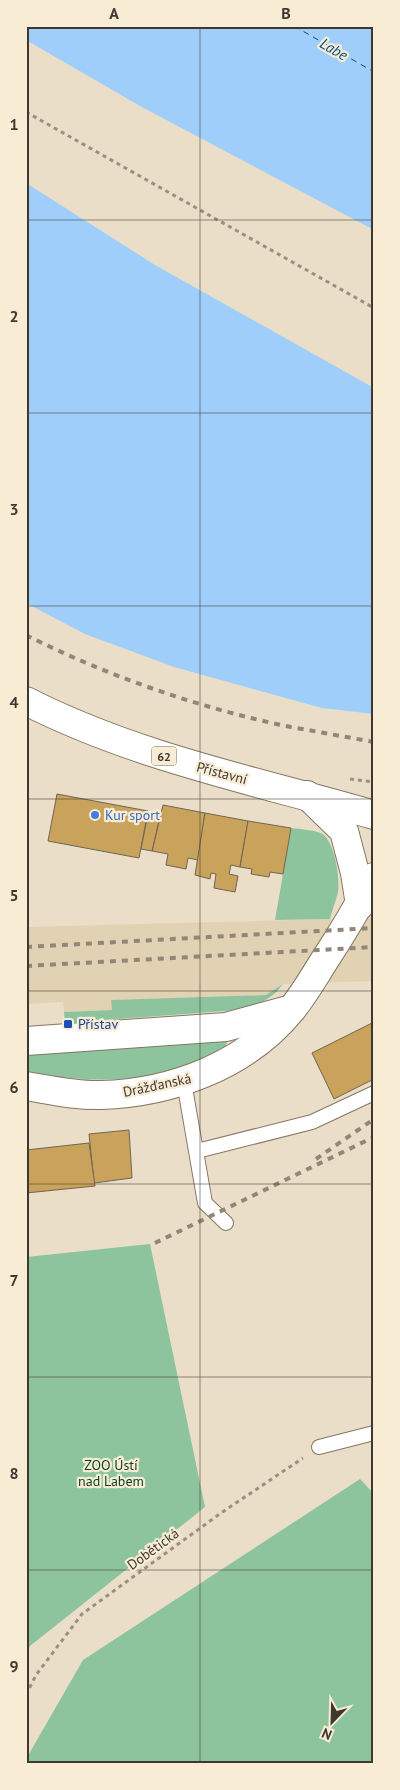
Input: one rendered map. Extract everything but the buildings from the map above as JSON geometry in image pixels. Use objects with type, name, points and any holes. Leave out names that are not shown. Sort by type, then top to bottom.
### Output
[{"type":"street","name":"Přístavní","points":[[26,701],[59,718],[123,743],[206,769],[374,815]]},
{"type":"street","name":"Přístavní","points":[[307,796],[374,801]]},
{"type":"street","points":[[307,796],[344,831],[355,873],[367,901]]},
{"type":"street","name":"Drážďanská","points":[[26,1086],[66,1093],[101,1095],[140,1092],[184,1082],[225,1064],[259,1041],[292,1009],[367,901],[374,877]]},
{"type":"street","points":[[26,1041],[226,1027],[292,1009]]},
{"type":"lane","points":[[184,1082],[197,1151],[204,1203],[226,1223]]},
{"type":"lane","points":[[197,1151],[312,1122],[374,1093]]},
{"type":"lane","points":[[319,1447],[374,1433]]},
{"type":"path","points":[[26,112],[374,308]]},
{"type":"path","name":"Dobětická","points":[[26,1695],[36,1675],[82,1614],[221,1513],[319,1447]]},
{"type":"shaded area","points":[[374,915],[374,981],[283,984],[266,995],[111,1000],[113,1010],[64,1012],[63,1002],[26,1004],[26,927],[330,919]]},
{"type":"green space","points":[[291,828],[322,834],[332,847],[336,863],[338,892],[330,919],[275,920]]},
{"type":"green space","points":[[283,984],[271,997],[264,1001],[234,1010],[65,1023],[64,1012],[112,1010],[111,1000],[266,995]]},
{"type":"green space","points":[[224,1038],[227,1041],[226,1047],[188,1064],[148,1076],[107,1080],[67,1078],[26,1071],[26,1050]]},
{"type":"green space","name":"ZOO Ústí nad Labem","points":[[150,1244],[205,1507],[30,1646],[26,1655],[26,1257]]},
{"type":"green space","points":[[360,1479],[374,1494],[374,1764],[26,1764],[26,1759],[83,1660]]},
{"type":"water","name":"Labe","points":[[26,26],[374,26],[374,230],[140,106],[26,40]]},
{"type":"water","points":[[26,183],[155,265],[374,388],[374,714],[322,708],[174,667],[85,634],[26,603]]},
{"type":"ferry route","points":[[294,26],[374,72]]},
{"type":"railway","points":[[26,635],[89,664],[189,701],[257,720],[374,742]]},
{"type":"railway","points":[[26,947],[374,928]]},
{"type":"railway","points":[[26,966],[374,947]]},
{"type":"railway","points":[[316,1159],[374,1119]]},
{"type":"railway","points":[[155,1243],[374,1137]]},
{"type":"place","name":"Kur sport","points":[[95,815]]},
{"type":"place","name":"Přístav","points":[[68,1024]]}]
